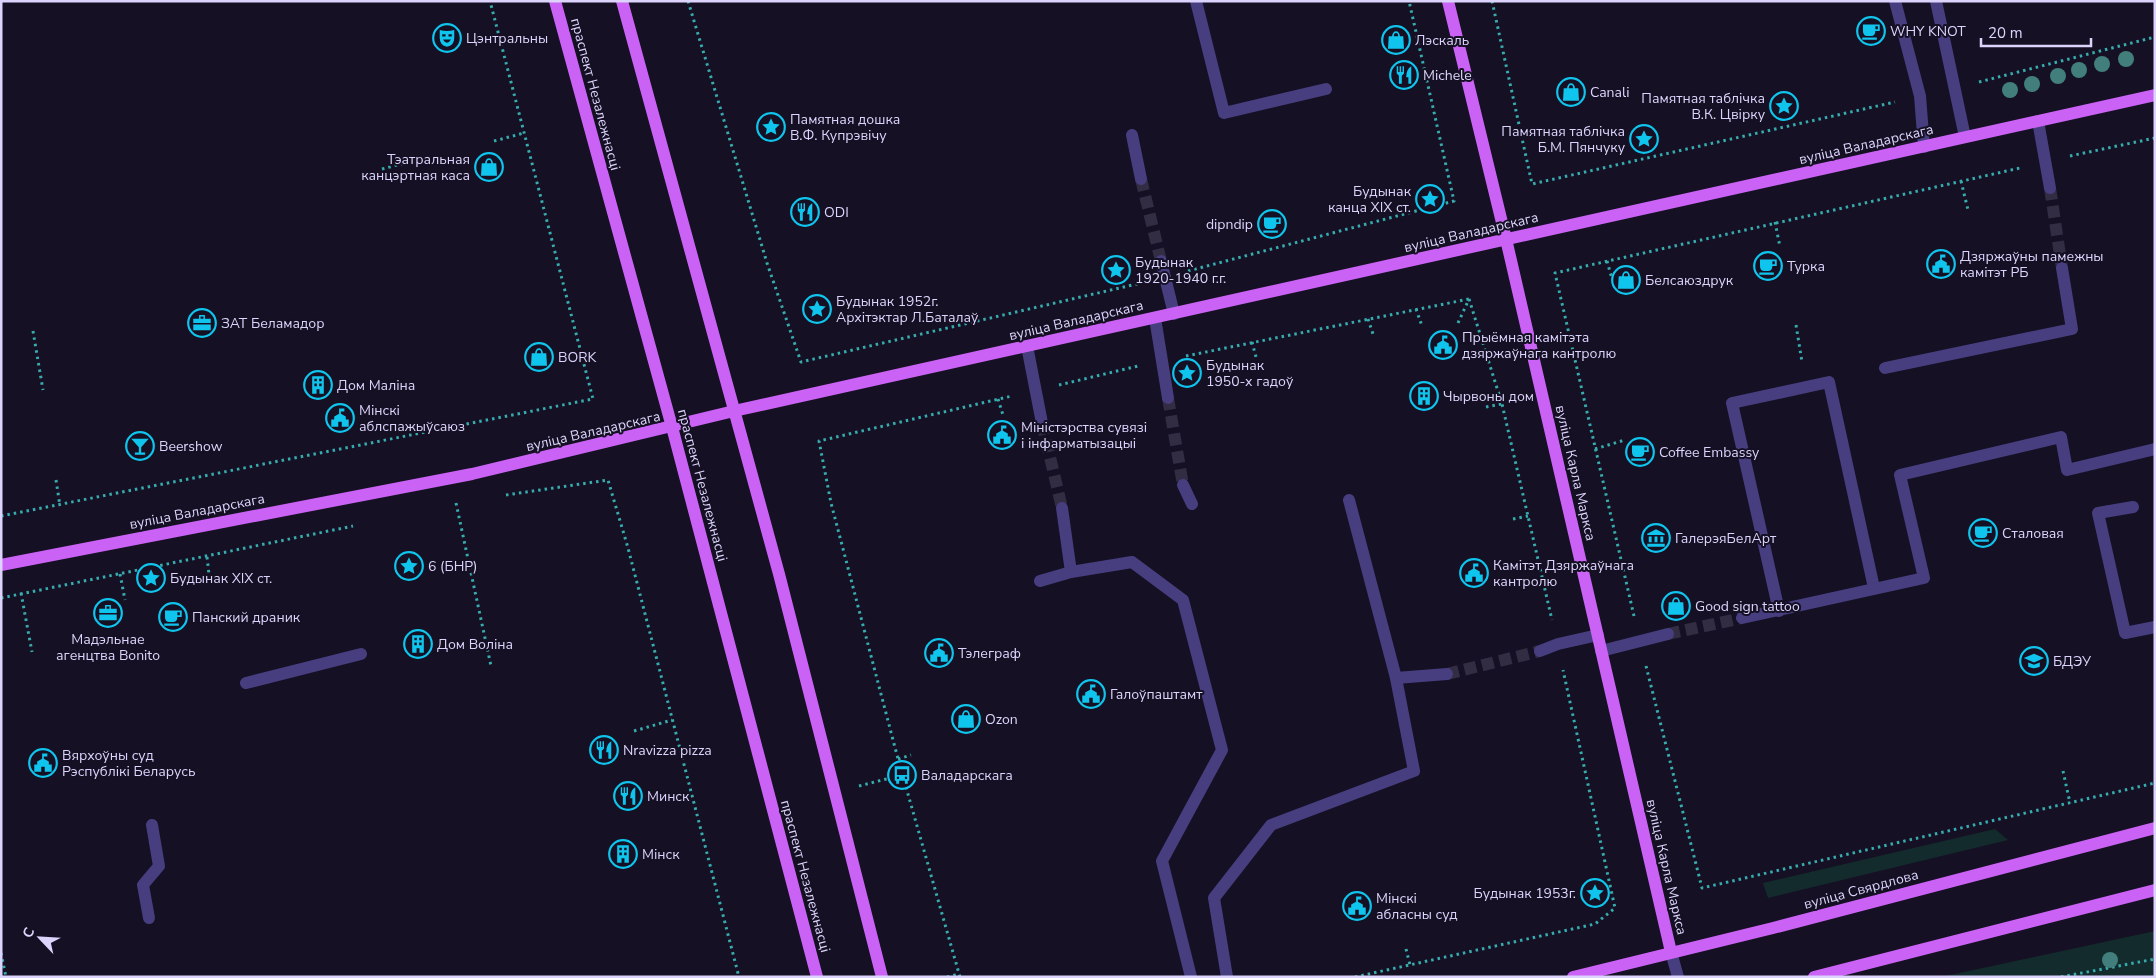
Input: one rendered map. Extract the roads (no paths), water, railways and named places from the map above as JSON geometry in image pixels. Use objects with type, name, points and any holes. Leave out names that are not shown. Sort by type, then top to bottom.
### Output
[{"type":"main road","name":"праспект Незалежнасці","points":[[555,1],[672,427],[817,977]]},
{"type":"main road","points":[[622,1],[734,411],[882,977]]},
{"type":"main road","name":"вуліца Карла Маркса","points":[[1448,1],[1506,239],[1671,952]]},
{"type":"main road","name":"вуліца Валадарскага","points":[[1,565],[472,474],[734,411],[2155,95]]},
{"type":"main road","name":"вуліца Свярдлова","points":[[1573,977],[1773,928],[2155,828]]},
{"type":"main road","points":[[1814,977],[2155,890]]},
{"type":"street","points":[[1196,1],[1224,113],[1326,89]]},
{"type":"street","points":[[1895,1],[1920,96],[1924,147]]},
{"type":"street","points":[[1936,1],[1965,137]]},
{"type":"street","points":[[2038,121],[2050,188]]},
{"type":"street","points":[[1132,135],[1141,179]]},
{"type":"street","points":[[1161,261],[1174,314]]},
{"type":"street","points":[[1885,368],[2072,329],[2062,268]]},
{"type":"street","points":[[1155,318],[1168,398]]},
{"type":"street","points":[[1027,346],[1042,423]]},
{"type":"street","points":[[1779,611],[1732,403],[1829,382],[1874,588]]},
{"type":"street","points":[[1742,618],[1924,578],[1900,475],[2061,437],[2067,470],[2155,449]]},
{"type":"street","points":[[1183,485],[1192,504]]},
{"type":"street","points":[[1227,977],[1214,898],[1271,825],[1414,771],[1396,678],[1349,500]]},
{"type":"street","points":[[2133,507],[2098,513],[2125,633],[2155,627]]},
{"type":"street","points":[[1062,508],[1071,572]]},
{"type":"street","points":[[1040,581],[1071,572],[1132,562],[1183,600],[1222,750],[1162,861],[1191,977]]},
{"type":"street","points":[[1601,651],[1668,634]]},
{"type":"street","points":[[1540,651],[1558,644],[1598,635]]},
{"type":"street","points":[[246,683],[361,654]]},
{"type":"street","points":[[1396,678],[1447,674]]},
{"type":"street","points":[[149,918],[143,885],[160,866],[152,825]]},
{"type":"street","points":[[1671,952],[1678,977]]},
{"type":"tunnel","points":[[1141,179],[1161,261]]},
{"type":"tunnel","points":[[2050,188],[2062,268]]},
{"type":"tunnel","points":[[1168,398],[1183,485]]},
{"type":"tunnel","points":[[1042,423],[1062,508]]},
{"type":"tunnel","points":[[1668,634],[1742,618]]},
{"type":"tunnel","points":[[1447,674],[1540,651]]},
{"type":"place","name":"WHY KNOT","points":[[1871,31]]},
{"type":"place","name":"Цэнтральны","points":[[447,38]]},
{"type":"place","name":"Лэскаль","points":[[1396,40]]},
{"type":"place","name":"Michele","points":[[1404,75]]},
{"type":"place","name":"Canali","points":[[1571,92]]},
{"type":"place","name":"Памятная таблічка В.К. Цвірку","points":[[1784,106]]},
{"type":"place","name":"Памятная дошка В.Ф. Купрэвічу","points":[[771,127]]},
{"type":"place","name":"Памятная таблічка Б.М. Пянчуку","points":[[1644,139]]},
{"type":"place","name":"Тэатральная канцэртная каса","points":[[489,167]]},
{"type":"place","name":"Будынак канца ХІХ ст.","points":[[1430,199]]},
{"type":"place","name":"ODI","points":[[805,212]]},
{"type":"place","name":"dipndip","points":[[1272,224]]},
{"type":"place","name":"Дзяржаўны памежны камітэт РБ","points":[[1941,264]]},
{"type":"place","name":"Турка","points":[[1768,266]]},
{"type":"place","name":"Будынак 1920-1940 г.г.","points":[[1116,270]]},
{"type":"place","name":"Белсаюздрук","points":[[1626,280]]},
{"type":"place","name":"Будынак 1952г. Архітэктар Л.Баталаў","points":[[817,309]]},
{"type":"place","name":"ЗАТ Беламадор","points":[[202,323]]},
{"type":"place","name":"Прыёмная камітэта дзяржаўнага кантролю","points":[[1443,345]]},
{"type":"place","name":"BORK","points":[[539,357]]},
{"type":"place","name":"Будынак 1950-х гадоў","points":[[1187,373]]},
{"type":"place","name":"Дом Маліна","points":[[318,385]]},
{"type":"place","name":"Чырвоны дом","points":[[1424,396]]},
{"type":"place","name":"Мінскі аблспажыўсаюз","points":[[340,418]]},
{"type":"place","name":"Міністэрства сувязі і інфарматызацыі","points":[[1002,435]]},
{"type":"place","name":"Beershow","points":[[140,446]]},
{"type":"place","name":"Coffee Embassy","points":[[1640,452]]},
{"type":"place","name":"Сталовая","points":[[1983,533]]},
{"type":"place","name":"ГалерэяБелАрт","points":[[1656,538]]},
{"type":"place","name":"6 (БНР)","points":[[409,566]]},
{"type":"place","name":"Камітэт Дзяржаўнага кантролю","points":[[1474,573]]},
{"type":"place","name":"Будынак XIX ст.","points":[[151,578]]},
{"type":"place","name":"Good sign tattoo","points":[[1676,606]]},
{"type":"place","name":"Мадэльнае агенцтва Bonito","points":[[108,613]]},
{"type":"place","name":"Панский драник","points":[[173,617]]},
{"type":"place","name":"Дом Воліна","points":[[418,644]]},
{"type":"place","name":"Тэлеграф","points":[[939,653]]},
{"type":"place","name":"БДЭУ","points":[[2034,661]]},
{"type":"place","name":"Галоўпаштамт","points":[[1091,694]]},
{"type":"place","name":"Ozon","points":[[966,719]]},
{"type":"place","name":"Nravizza pizza","points":[[604,750]]},
{"type":"place","name":"Вярхоўны суд Рэспублікі Беларусь","points":[[43,763]]},
{"type":"place","name":"Валадарскага","points":[[902,775]]},
{"type":"place","name":"Минск","points":[[628,796]]},
{"type":"place","name":"Мінск","points":[[623,854]]},
{"type":"place","name":"Будынак 1953г.","points":[[1595,893]]},
{"type":"place","name":"Мінскі абласны суд","points":[[1357,906]]}]
